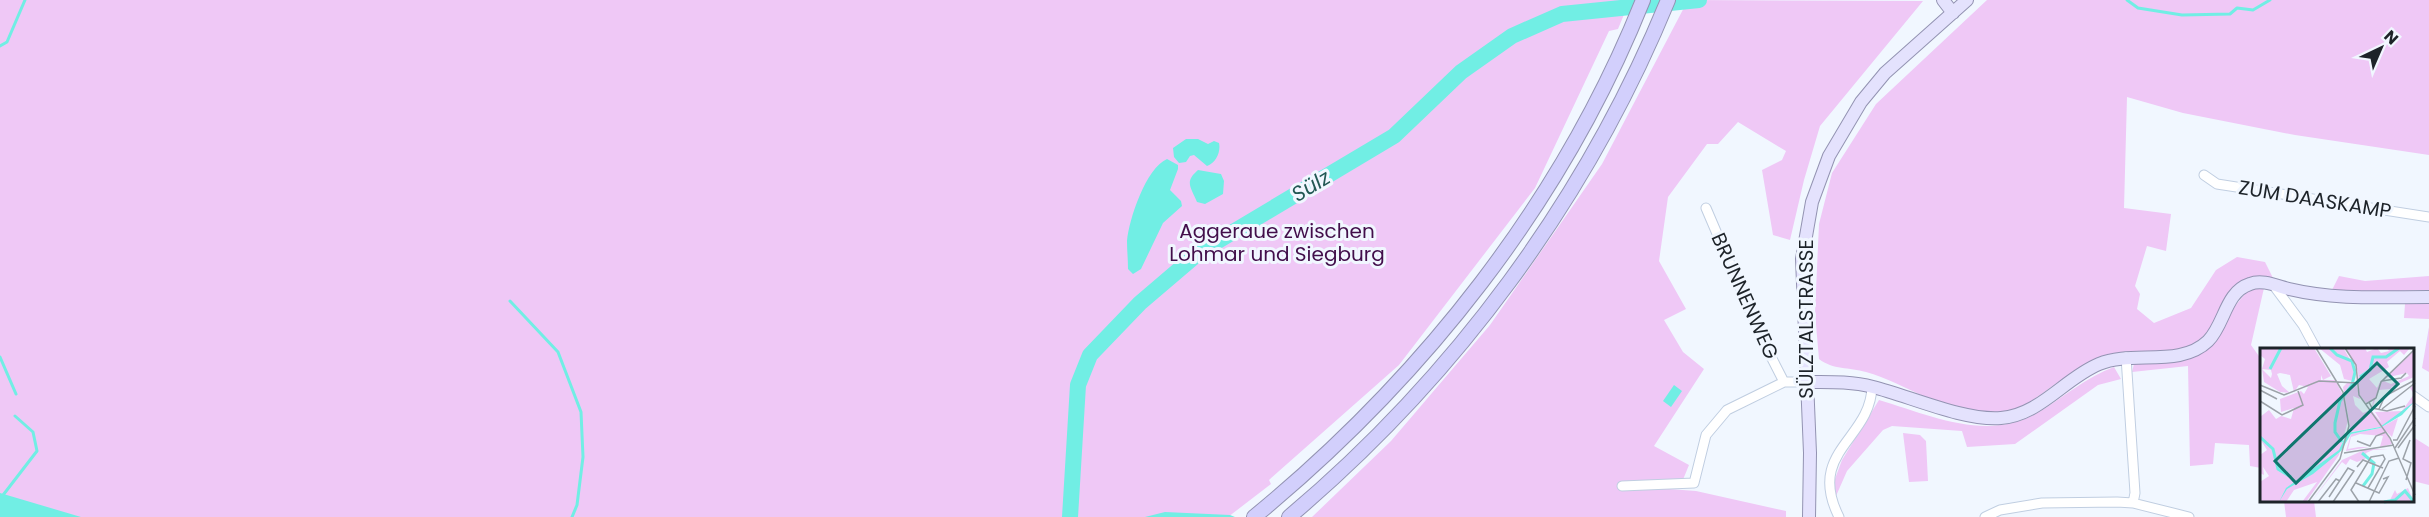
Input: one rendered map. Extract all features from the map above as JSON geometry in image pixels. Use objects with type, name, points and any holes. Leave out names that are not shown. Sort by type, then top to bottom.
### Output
[{"type":"highway","points":[[1254,517],[1289,488],[1378,404],[1420,358],[1491,269],[1533,210],[1565,157],[1623,47],[1643,0]]},
{"type":"highway","points":[[1289,517],[1312,498],[1407,406],[1489,310],[1561,208],[1593,154],[1650,42],[1668,0]]},
{"type":"main road","points":[[1943,0],[1953,12]]},
{"type":"main road","name":"SÜLZTALSTRASSE","points":[[1809,517],[1810,453],[1802,259],[1808,218],[1820,179],[1843,130],[1872,87],[1967,0]]},
{"type":"main road","points":[[1806,382],[1842,381],[1872,386],[1952,411],[2001,418],[2020,413],[2039,404],[2079,375],[2099,364],[2126,357],[2174,356],[2194,350],[2208,341],[2237,291],[2248,284],[2259,282],[2313,295],[2362,298],[2429,297]]},
{"type":"street","name":"ZUM DAASKAMP","points":[[2204,175],[2217,184],[2429,218]]},
{"type":"street","name":"BRUNNENWEG","points":[[1706,208],[1715,220],[1763,341],[1784,382]]},
{"type":"street","points":[[2274,285],[2283,301],[2303,325],[2315,348]]},
{"type":"street","points":[[2126,357],[2135,494],[2133,503]]},
{"type":"street","points":[[1622,486],[1694,483],[1706,435],[1727,410],[1784,382],[1806,382]]},
{"type":"street","points":[[1839,517],[1829,491],[1835,457],[1865,410],[1872,386]]},
{"type":"street","points":[[2414,397],[2429,407]]},
{"type":"street","points":[[1985,517],[2000,510],[2042,503],[2133,503],[2189,517]]},
{"type":"green space","name":"Aggeraue zwischen Lohmar und Siegburg","points":[[0,0],[1630,0],[1618,29],[1609,31],[1535,188],[1399,365],[1269,480],[1271,484],[1228,517],[0,517]]},
{"type":"green space","points":[[1688,0],[1923,1],[1820,126],[1790,240],[1773,235],[1762,170],[1782,160],[1786,151],[1738,122],[1718,144],[1707,144],[1668,197],[1659,261],[1686,309],[1664,320],[1683,352],[1704,369],[1654,446],[1689,465],[1682,482],[1629,486],[1696,491],[1786,511],[1786,517],[1312,517],[1391,441],[1490,325],[1602,164]]},
{"type":"green space","points":[[1987,0],[2429,0],[2429,155],[2295,135],[2183,113],[2127,97],[2124,208],[2171,214],[2166,251],[2147,246],[2135,286],[2140,294],[2137,309],[2154,323],[2191,308],[2216,270],[2237,257],[2265,262],[2274,280],[2255,278],[2242,282],[2232,289],[2213,325],[2204,336],[2191,345],[2158,356],[2082,369],[2061,380],[2034,399],[2005,412],[1987,414],[1969,412],[1934,401],[1866,372],[1824,363],[1819,359],[1815,313],[1819,224],[1832,173],[1876,104]]},
{"type":"green space","points":[[2339,276],[2365,281],[2429,276],[2429,290],[2364,292],[2332,290]]},
{"type":"green space","points":[[2264,288],[2251,345],[2260,358],[2260,468],[2250,466],[2249,445],[2215,443],[2213,464],[2190,466],[2188,366],[2132,372],[2134,364],[2175,359],[2222,330],[2235,306],[2249,289]]},
{"type":"green space","points":[[2429,302],[2429,319],[2404,318],[2405,304]]},
{"type":"green space","points":[[2429,327],[2429,372],[2422,368]]},
{"type":"green space","points":[[2114,367],[2121,379],[2098,385],[2015,444],[1967,447],[1962,431],[1892,426],[1883,430],[1847,471],[1836,496],[1832,487],[1842,460],[1879,400],[1939,419],[1979,426],[2000,425],[2020,421],[2039,412],[2085,382]]},
{"type":"green space","points":[[1903,433],[1920,435],[1926,441],[1928,481],[1909,482]]},
{"type":"green space","points":[[2414,438],[2429,447],[2429,485],[2414,481]]},
{"type":"green space","points":[[2284,502],[2314,502],[2316,517],[2286,517]]},
{"type":"shaded area","points":[[1186,139],[1198,139],[1208,144],[1214,141],[1219,143],[1217,157],[1207,166],[1194,155],[1190,156],[1186,162],[1179,163],[1174,157],[1173,148]]},
{"type":"shaded area","points":[[1167,159],[1178,165],[1170,190],[1181,201],[1182,206],[1163,223],[1141,269],[1133,274],[1128,269],[1127,248],[1131,220],[1146,183],[1159,164]]},
{"type":"shaded area","points":[[1198,170],[1221,174],[1224,181],[1223,194],[1205,204],[1197,202],[1190,185],[1191,178]]},
{"type":"shaded area","points":[[1674,385],[1682,391],[1671,407],[1663,401]]},
{"type":"shaded area","points":[[0,493],[81,517],[0,517]]},
{"type":"shaded area","points":[[1165,512],[1230,515],[1235,517],[1145,517]]},
{"type":"waterway","points":[[0,46],[7,42],[25,0]]},
{"type":"waterway","name":"Sülz","points":[[1070,517],[1078,385],[1090,355],[1140,303],[1201,251],[1394,136],[1461,72],[1512,36],[1562,14],[1699,0]]},
{"type":"waterway","points":[[2127,0],[2138,8],[2182,15],[2230,14],[2237,8],[2253,10],[2270,0]]},
{"type":"waterway","points":[[510,301],[558,352],[581,412],[583,457],[577,505],[572,517]]},
{"type":"waterway","points":[[0,357],[16,394]]},
{"type":"waterway","points":[[0,499],[37,451],[33,432],[15,416]]}]
